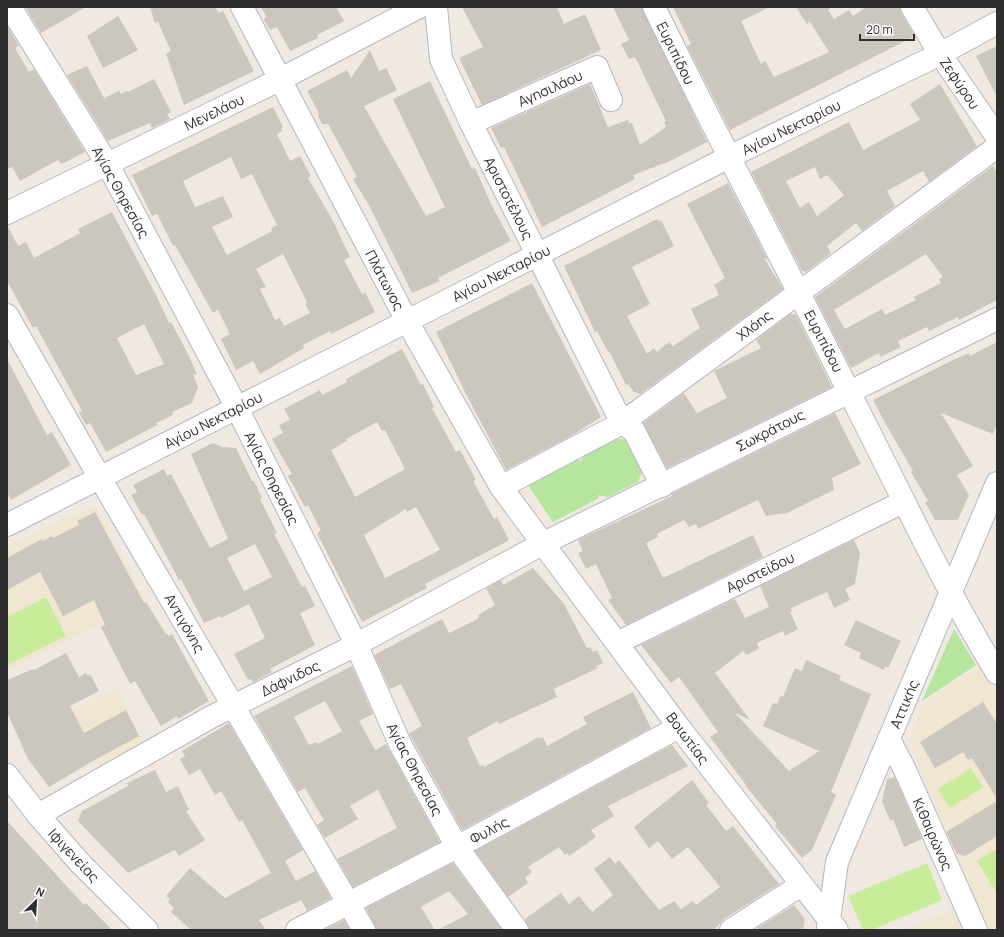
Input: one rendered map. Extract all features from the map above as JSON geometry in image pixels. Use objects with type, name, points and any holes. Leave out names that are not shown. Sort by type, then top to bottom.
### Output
[{"type":"street","name":"Αγίας Θηρεσίας","points":[[10,7],[108,165],[237,408],[356,644],[400,744],[457,847],[517,930]]},
{"type":"street","name":"Πλάτωνος","points":[[242,7],[279,80],[407,321],[501,487],[544,543]]},
{"type":"street","name":"Μενελάου","points":[[7,214],[279,80],[419,7]]},
{"type":"street","name":"Αριστοτέλους","points":[[436,7],[441,59],[471,123],[622,423],[634,431],[662,486]]},
{"type":"street","name":"Ευριπίδου","points":[[654,7],[849,391],[903,502],[951,594],[993,659]]},
{"type":"street","name":"Ζεφύρου","points":[[912,7],[940,54],[997,137]]},
{"type":"street","name":"Αγίου Νεκταρίου","points":[[7,525],[537,254],[729,157],[940,54],[997,23]]},
{"type":"street","name":"Αγησιλάου","points":[[471,123],[597,67],[611,100]]},
{"type":"street","name":"Χλόης","points":[[501,487],[622,423],[997,147]]},
{"type":"street","name":"Αντιγόνης","points":[[7,314],[100,478],[364,930]]},
{"type":"street","name":"Σωκράτους","points":[[544,543],[662,486],[849,391],[997,319]]},
{"type":"street","name":"Αττικής","points":[[831,927],[837,862],[997,483]]},
{"type":"street","name":"Αριστείδου","points":[[617,643],[903,502]]},
{"type":"street","name":"Δάφνιδος","points":[[38,815],[234,706],[356,644],[544,543]]},
{"type":"street","name":"Βοιωτίας","points":[[544,543],[679,727],[801,885],[831,927]]},
{"type":"street","name":"Φυλής","points":[[297,930],[457,847],[679,727]]},
{"type":"street","name":"Κιθαιρώνος","points":[[889,739],[905,770],[976,930]]},
{"type":"street","name":"Ιφιγενείας","points":[[7,775],[38,815],[80,864],[147,930]]},
{"type":"street","points":[[731,930],[801,885]]},
{"type":"shaded area","points":[[95,505],[146,602],[7,672],[7,547]]},
{"type":"shaded area","points":[[980,666],[997,695],[997,930],[988,930],[909,742],[923,703]]},
{"type":"shaded area","points":[[116,689],[144,744],[100,766],[72,711]]},
{"type":"shaded area","points":[[953,909],[963,930],[903,930]]},
{"type":"green space","points":[[615,438],[631,441],[644,467],[638,482],[608,497],[598,495],[599,498],[553,522],[526,482],[578,457],[580,462],[585,454]]},
{"type":"green space","points":[[46,597],[66,636],[7,665],[7,617]]},
{"type":"green space","points":[[954,629],[976,665],[922,701]]},
{"type":"green space","points":[[971,768],[983,787],[950,808],[938,789]]},
{"type":"green space","points":[[997,849],[997,893],[977,861]]},
{"type":"green space","points":[[927,863],[942,900],[872,930],[863,930],[848,896]]},
{"type":"building","points":[[25,7],[86,7],[41,33]]},
{"type":"building","points":[[150,7],[215,7],[219,13],[223,11],[254,71],[184,105],[166,54],[171,51],[158,22],[155,23]]},
{"type":"building","points":[[261,7],[336,7],[344,21],[317,35],[318,38],[290,51],[277,27],[270,30],[264,20],[266,16]]},
{"type":"building","points":[[462,7],[557,7],[564,24],[585,14],[601,50],[482,105],[459,58],[483,47]]},
{"type":"building","points":[[613,7],[642,7],[707,142],[668,162],[633,175],[635,179],[542,227],[504,147],[501,148],[491,128],[590,84],[608,127],[628,120],[629,124],[632,123],[640,145],[666,127],[664,122],[666,121],[635,57],[629,59],[621,44],[629,40]]},
{"type":"building","points":[[673,7],[770,7],[741,21],[761,64],[765,61],[774,77],[829,52],[810,22],[807,24],[796,7],[832,7],[828,10],[834,19],[849,10],[853,16],[866,7],[900,7],[901,13],[915,36],[730,130],[687,46],[691,44]]},
{"type":"building","points":[[118,16],[138,50],[103,68],[87,36]]},
{"type":"building","points":[[7,26],[19,46],[15,48],[29,72],[34,69],[85,152],[61,164],[58,160],[20,181],[12,167],[7,169]]},
{"type":"building","points":[[997,46],[997,97],[976,56]]},
{"type":"building","points":[[370,50],[379,71],[386,68],[397,90],[364,106],[426,216],[445,207],[393,99],[430,81],[472,169],[475,168],[492,206],[511,241],[438,278],[440,281],[412,293],[371,209],[353,179],[357,177],[328,124],[322,124],[318,116],[319,113],[307,91],[347,70],[351,78]]},
{"type":"building","points":[[87,66],[104,98],[119,91],[121,94],[127,91],[128,92],[154,79],[171,112],[167,114],[170,119],[152,128],[150,123],[108,141],[67,75]]},
{"type":"building","points":[[940,84],[977,146],[929,182],[923,171],[887,191],[895,206],[862,231],[856,223],[827,246],[831,253],[806,272],[802,271],[751,172],[849,122],[863,150],[920,120],[910,104]],"holes":[[[815,167],[820,179],[827,175],[844,195],[817,216],[809,202],[800,208],[786,181]]]},
{"type":"building","points":[[273,107],[283,127],[281,128],[282,131],[277,134],[290,161],[300,156],[311,176],[308,178],[332,219],[350,257],[344,260],[362,294],[365,292],[375,312],[331,334],[330,331],[303,345],[304,348],[260,374],[253,361],[236,370],[221,339],[230,334],[218,310],[213,313],[175,245],[173,246],[157,214],[152,216],[132,175]],"holes":[[[231,157],[241,179],[252,174],[277,225],[271,228],[272,231],[227,255],[212,227],[233,217],[223,196],[195,207],[183,181]],[[283,254],[307,302],[305,304],[310,313],[284,326],[280,318],[275,320],[260,289],[266,287],[256,269]]]},
{"type":"building","points":[[993,166],[997,173],[997,300],[959,320],[958,317],[929,331],[927,327],[898,341],[901,347],[880,357],[879,353],[851,368],[815,297]],"holes":[[[926,254],[943,277],[939,279],[941,283],[914,297],[916,300],[885,315],[882,309],[845,329],[834,310]]]},
{"type":"building","points":[[728,183],[768,260],[764,258],[783,289],[640,394],[634,392],[628,384],[626,385],[609,351],[608,352],[597,331],[595,332],[564,266],[657,219],[659,222],[661,220],[674,246],[632,267],[650,304],[627,316],[647,354],[654,348],[657,352],[669,342],[673,346],[700,328],[691,309],[719,295],[714,285],[725,278],[687,204]]},
{"type":"building","points":[[112,212],[169,323],[171,322],[187,352],[197,374],[193,375],[198,387],[192,403],[172,412],[173,415],[156,423],[157,425],[106,452],[90,423],[86,425],[79,413],[82,411],[36,326],[33,328],[7,281],[7,225],[18,246],[26,242],[34,258],[80,233],[78,229]],"holes":[[[144,324],[164,364],[136,375],[117,338]]]},
{"type":"building","points":[[532,283],[601,417],[571,436],[506,470],[465,392],[436,332]]},
{"type":"building","points":[[790,314],[796,315],[832,387],[667,468],[643,423],[684,393],[697,413],[727,398],[714,371],[761,348],[756,340]]},
{"type":"building","points":[[997,342],[997,424],[993,434],[941,413],[973,466],[957,475],[969,495],[958,520],[935,520],[925,502],[928,501],[911,472],[913,471],[873,400],[951,361],[969,353],[970,356]]},
{"type":"building","points":[[402,349],[421,385],[423,384],[434,407],[432,408],[456,452],[460,450],[476,480],[473,481],[494,519],[497,517],[508,538],[508,541],[425,584],[427,588],[362,622],[317,533],[321,531],[308,505],[305,507],[288,476],[292,474],[272,439],[283,433],[279,425],[290,420],[284,409],[320,390],[322,395],[347,382],[346,379]],"holes":[[[377,422],[382,431],[385,430],[405,469],[355,497],[331,450],[347,441],[346,439]],[[416,507],[440,550],[385,578],[364,535],[406,509],[407,512]]]},
{"type":"building","points":[[7,359],[47,435],[52,432],[71,465],[11,500],[7,492]]},
{"type":"building","points":[[835,413],[861,464],[832,478],[834,490],[787,513],[766,516],[758,500],[698,529],[696,524],[689,527],[684,520],[657,534],[658,537],[646,543],[663,578],[753,535],[763,557],[626,625],[608,600],[612,598],[596,564],[586,569],[578,553],[583,551],[578,540],[672,496],[671,494]]},
{"type":"building","points":[[213,443],[223,447],[236,448],[262,498],[260,499],[277,533],[274,534],[302,587],[305,585],[315,606],[300,613],[315,645],[270,669],[272,672],[253,682],[250,678],[248,680],[234,654],[265,638],[249,604],[221,618],[220,616],[204,623],[144,514],[142,515],[131,495],[137,492],[133,485],[164,469],[167,476],[171,474],[210,548],[228,539],[191,454]],"holes":[[[255,544],[272,577],[244,591],[227,558]]]},
{"type":"building","points":[[95,512],[144,603],[146,602],[166,634],[169,636],[172,634],[209,701],[178,719],[177,716],[161,726],[135,681],[130,684],[101,627],[105,625],[94,600],[63,616],[40,572],[7,590],[7,558],[42,539],[43,541],[52,536],[53,538],[79,525],[77,521]]},
{"type":"building","points":[[854,540],[860,553],[855,584],[845,589],[850,600],[834,608],[827,592],[791,608],[792,611],[790,612],[798,629],[785,636],[783,631],[757,643],[759,649],[746,655],[743,651],[715,673],[750,720],[735,713],[789,771],[819,751],[763,726],[773,703],[777,704],[781,695],[783,697],[795,668],[802,671],[806,660],[841,676],[839,680],[871,694],[831,792],[836,795],[812,850],[802,858],[775,826],[777,824],[745,785],[710,737],[718,732],[679,677],[671,683],[641,645],[735,599],[745,618],[769,607],[760,586]]},
{"type":"building","points":[[533,568],[564,604],[587,648],[590,647],[593,652],[597,650],[603,663],[596,666],[598,668],[554,689],[557,697],[499,724],[498,721],[467,738],[480,766],[483,765],[484,767],[539,737],[540,739],[543,737],[547,746],[587,724],[583,717],[633,692],[651,728],[462,830],[409,733],[422,726],[401,684],[390,689],[374,655],[442,619],[449,633],[476,620],[479,617],[478,615],[495,605],[486,588],[501,580],[503,585]]},
{"type":"building","points":[[856,620],[901,641],[888,668],[885,667],[884,670],[859,658],[861,653],[844,645]]},
{"type":"building","points":[[66,653],[79,677],[86,673],[88,676],[90,674],[99,691],[70,706],[84,733],[126,710],[139,736],[49,787],[28,759],[7,712],[7,680],[33,669],[34,670]]},
{"type":"building","points":[[352,666],[373,714],[359,721],[375,750],[386,744],[440,842],[353,887],[337,859],[397,828],[379,792],[377,790],[350,806],[358,819],[325,838],[317,825],[324,820],[305,788],[298,792],[254,716]],"holes":[[[325,701],[342,731],[318,744],[316,742],[309,745],[294,717]]]},
{"type":"building","points":[[983,702],[997,724],[997,799],[972,758],[968,760],[963,752],[935,768],[920,742]]},
{"type":"building","points":[[229,723],[303,850],[285,861],[296,881],[315,871],[331,898],[307,911],[301,900],[259,920],[266,930],[191,930],[171,912],[174,908],[168,902],[170,899],[166,896],[190,868],[225,898],[271,873],[242,820],[239,822],[221,791],[215,795],[200,769],[189,775],[180,759],[185,756],[182,751]]},
{"type":"building","points":[[672,745],[688,766],[608,806],[614,816],[591,830],[596,837],[569,856],[567,853],[565,855],[559,847],[528,867],[532,872],[525,878],[528,883],[508,897],[475,851]]},
{"type":"building","points":[[155,770],[166,792],[178,786],[189,810],[186,811],[205,840],[179,856],[175,850],[128,873],[78,821],[82,811],[128,786],[127,783]]},
{"type":"building","points":[[895,777],[922,839],[904,847],[893,819],[890,821],[882,801],[887,779]]},
{"type":"building","points":[[692,780],[709,803],[706,805],[726,831],[733,826],[779,884],[724,919],[714,930],[529,930],[525,919],[561,893],[569,904],[579,896],[592,912],[613,895],[594,869],[610,857],[615,864],[619,860],[659,910],[674,901],[681,909],[693,901],[696,905],[720,887],[688,847],[672,859],[658,841],[649,848],[634,827]]},
{"type":"building","points":[[997,801],[997,836],[965,856],[957,854],[946,832]]},
{"type":"building","points":[[7,821],[84,905],[86,903],[112,930],[7,930]]},
{"type":"building","points":[[453,863],[502,930],[438,930],[468,914],[449,891],[421,907],[435,930],[376,930],[366,908]]},
{"type":"building","points":[[794,905],[805,919],[803,930],[758,930],[757,928]]},
{"type":"building","points":[[344,920],[350,930],[324,930]]}]
